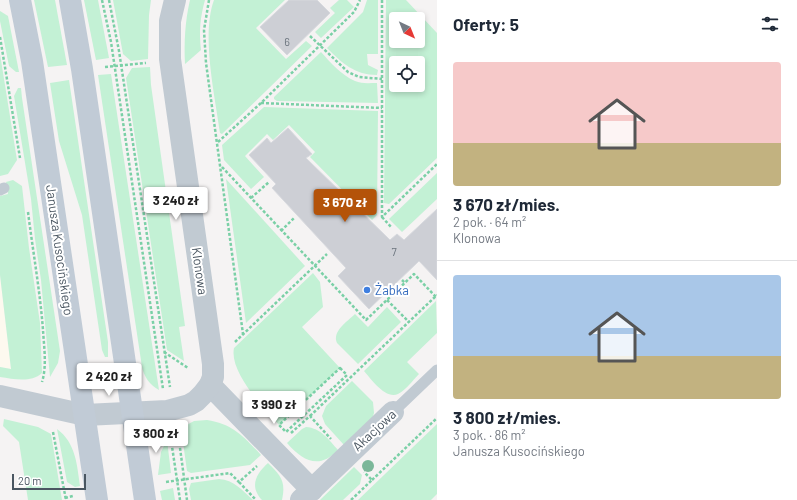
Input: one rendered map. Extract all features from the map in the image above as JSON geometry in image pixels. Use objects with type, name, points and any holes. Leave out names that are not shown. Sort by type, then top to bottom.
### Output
[{"type":"street","name":"Janusza Kusocińskiego","points":[[20,0],[32,61],[97,500]]},
{"type":"street","points":[[70,0],[82,69],[145,500]]},
{"type":"street","name":"Klonowa","points":[[174,0],[170,21],[170,59],[213,364],[213,377],[210,385]]},
{"type":"street","points":[[0,396],[85,415],[133,414],[170,410],[189,405],[196,401],[210,385]]},
{"type":"street","name":"Akacjowa","points":[[210,385],[274,449],[306,495],[393,412]]},
{"type":"lane","name":"Akacjowa","points":[[393,412],[437,370]]},
{"type":"path","points":[[102,0],[111,42],[170,410],[187,500]]},
{"type":"path","points":[[109,0],[119,51],[164,352],[180,500]]},
{"type":"path","points":[[209,0],[204,30],[206,63],[218,142],[243,334]]},
{"type":"path","points":[[218,142],[261,103],[354,12],[359,0]]},
{"type":"path","points":[[382,0],[382,217],[391,227]]},
{"type":"path","points":[[310,36],[348,72],[359,77],[382,79]]},
{"type":"path","points":[[0,37],[22,166]]},
{"type":"path","points":[[261,103],[382,108]]},
{"type":"path","points":[[382,217],[437,164]]},
{"type":"path","points":[[221,166],[366,320],[414,274],[436,296],[310,416]]},
{"type":"path","points":[[251,198],[269,182]]},
{"type":"path","points":[[28,207],[41,313],[45,373],[42,382],[45,406],[49,428],[53,430],[66,500]]},
{"type":"path","points":[[281,231],[294,218]]},
{"type":"path","points":[[233,344],[327,254]]},
{"type":"path","points":[[402,280],[405,283]]},
{"type":"path","points":[[387,300],[409,322]]},
{"type":"path","points":[[164,352],[188,368]]},
{"type":"path","points":[[340,368],[347,375],[286,432],[279,425],[340,368]]},
{"type":"path","points":[[372,480],[437,418]]},
{"type":"path","points":[[239,482],[256,500]]},
{"type":"shaded area","points":[[0,275],[11,369],[0,367]]},
{"type":"green space","points":[[34,0],[55,0],[67,65],[48,67]]},
{"type":"green space","points":[[84,0],[98,0],[109,58],[96,60]]},
{"type":"green space","points":[[113,0],[151,0],[149,15],[148,59],[131,61],[123,54]]},
{"type":"green space","points":[[190,0],[205,0],[200,25],[201,50],[185,64],[185,32]]},
{"type":"green space","points":[[214,0],[285,0],[256,28],[286,59],[306,41],[312,46],[222,134],[220,133],[210,66],[209,30],[210,14]]},
{"type":"green space","points":[[339,0],[347,0],[354,7],[321,38],[315,32],[335,13],[330,8]]},
{"type":"green space","points":[[367,0],[378,0],[378,54],[367,54],[368,65],[378,70],[377,75],[362,73],[349,67],[327,48],[363,12]]},
{"type":"green space","points":[[386,0],[406,0],[417,12],[389,12],[389,48],[425,48],[425,20],[437,33],[437,158],[389,204],[384,203]]},
{"type":"green space","points":[[0,11],[8,16],[19,72],[16,72],[9,66],[0,21]]},
{"type":"green space","points":[[321,52],[336,68],[355,81],[360,83],[377,83],[378,103],[277,101],[274,99],[274,97]]},
{"type":"green space","points":[[0,54],[17,160],[8,174],[0,176]]},
{"type":"green space","points":[[150,67],[151,85],[185,326],[179,327],[184,361],[167,350],[126,78],[132,68]]},
{"type":"green space","points":[[111,74],[159,390],[148,380],[142,367],[98,75]]},
{"type":"green space","points":[[69,80],[108,342],[108,357],[105,357],[102,350],[82,215],[59,141],[50,83]]},
{"type":"green space","points":[[18,88],[21,88],[60,351],[58,363],[50,377],[41,280],[31,199],[14,96]]},
{"type":"green space","points":[[264,107],[378,111],[377,215],[372,220],[310,157],[315,152],[289,125],[273,140],[267,134],[245,156],[264,177],[251,189],[224,160],[222,145]]},
{"type":"green space","points":[[437,173],[437,199],[402,232],[389,219]]},
{"type":"green space","points":[[226,179],[305,266],[246,323]]},
{"type":"green space","points":[[13,180],[22,186],[40,323],[42,373],[28,379],[0,377],[0,367],[11,369],[0,275],[0,196],[8,194],[6,182]]},
{"type":"green space","points":[[313,273],[320,282],[323,307],[302,327],[340,368],[279,425],[249,389],[242,378],[234,358],[234,348]]},
{"type":"green space","points":[[436,301],[437,333],[407,362],[419,374],[398,394],[389,394],[379,388],[364,371]]},
{"type":"green space","points":[[387,307],[401,322],[358,364],[337,343],[336,339],[338,331],[355,314],[368,327]]},
{"type":"green space","points":[[352,381],[373,402],[374,413],[372,419],[344,445],[325,424],[322,416],[326,406]]},
{"type":"green space","points":[[4,419],[38,427],[51,434],[62,500],[28,500],[19,442],[3,426]]},
{"type":"green space","points":[[207,420],[224,424],[231,428],[243,437],[261,455],[250,465],[191,473],[187,471],[181,428],[194,421]]},
{"type":"green space","points":[[437,424],[437,494],[431,500],[358,500]]},
{"type":"green space","points":[[306,427],[320,432],[338,450],[324,460],[318,461],[311,461],[299,454],[287,443]]},
{"type":"green space","points":[[57,429],[72,448],[80,486],[75,487],[67,482]]},
{"type":"green space","points":[[167,440],[171,473],[158,475],[161,452]]},
{"type":"green space","points":[[268,463],[279,475],[283,483],[282,500],[262,500],[256,490],[255,485],[257,476]]},
{"type":"green space","points":[[354,467],[362,475],[360,484],[343,500],[320,500]]},
{"type":"green space","points":[[219,479],[233,483],[253,500],[191,500],[189,489],[191,483]]},
{"type":"green space","points":[[173,488],[175,500],[162,500],[160,491]]},
{"type":"building","points":[[289,0],[317,0],[330,13],[287,55],[260,27]]},
{"type":"building","points":[[288,128],[312,154],[306,158],[390,240],[397,234],[404,240],[437,209],[437,280],[419,261],[369,309],[338,276],[346,268],[272,188],[276,184],[249,155],[267,138],[271,143]]},
{"type":"place","name":"Żabka","points":[[367,290]]}]
